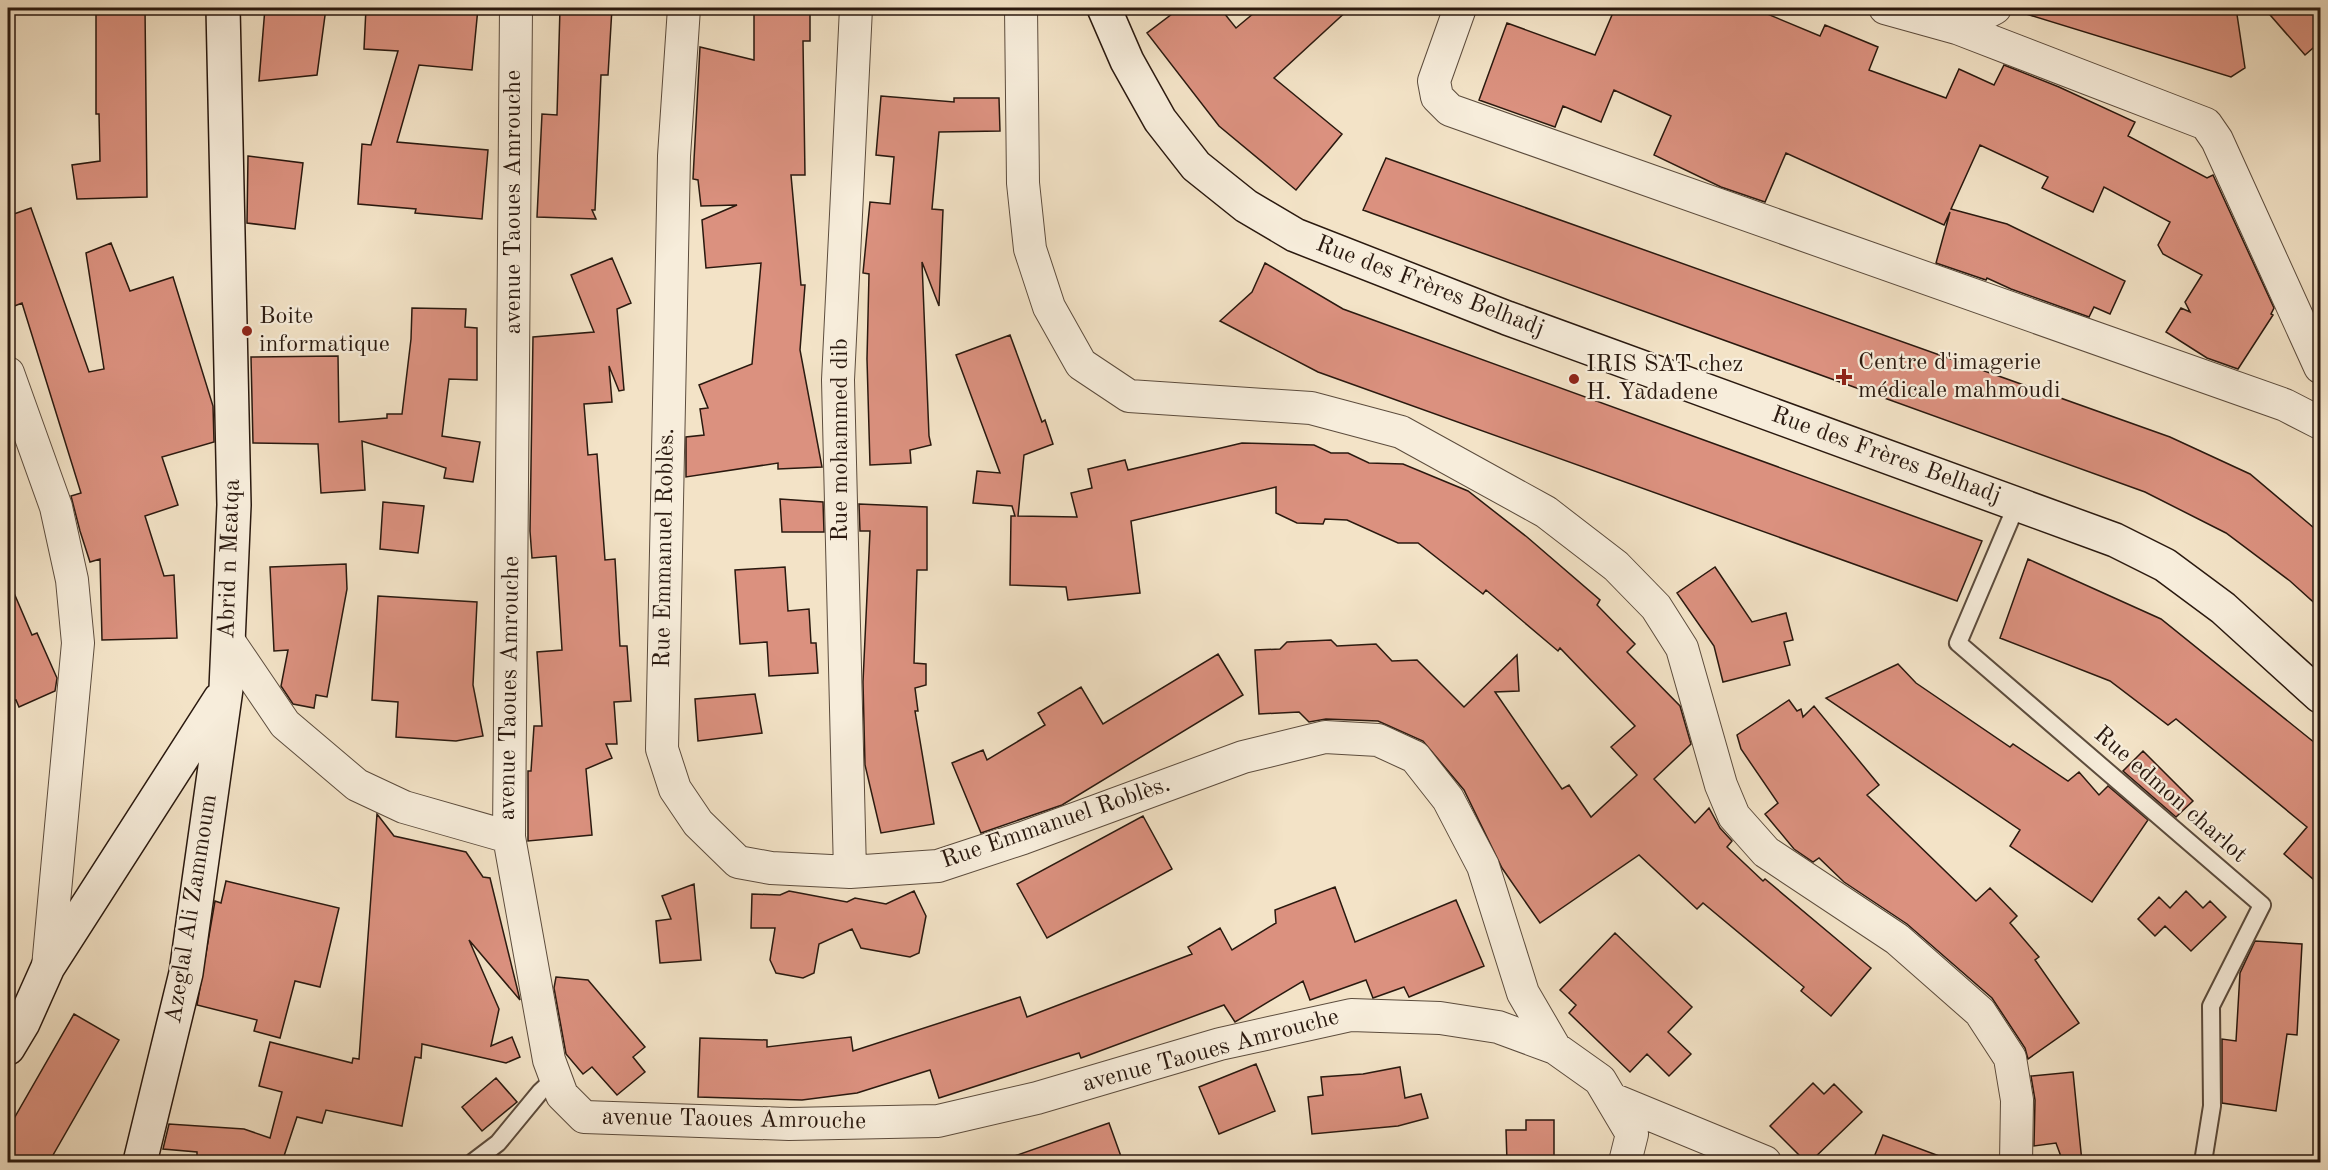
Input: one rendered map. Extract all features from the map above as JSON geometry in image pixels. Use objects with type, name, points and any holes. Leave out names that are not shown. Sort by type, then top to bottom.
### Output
[{"type":"main road","name":"Abrid n Mɛatqa","points":[[223,8],[234,505],[226,689]]},
{"type":"main road","name":"Rue des Frères Belhadj","points":[[1104,8],[1127,61],[1160,120],[1196,166],[1246,206],[1295,235],[1507,318],[2115,540],[2165,565],[2223,608],[2320,696]]},
{"type":"main road","points":[[8,1048],[23,1023],[48,967],[226,689]]},
{"type":"main road","name":"Azeglal Ali Zammoum","points":[[140,1162],[186,973],[226,689]]},
{"type":"street","name":"avenue Taoues Amrouche","points":[[516,8],[509,837],[549,1060],[562,1095],[584,1117],[789,1124],[938,1121],[1037,1098],[1220,1044],[1351,1015],[1440,1018],[1498,1027],[1555,1048],[1600,1080],[1632,1134],[1625,1162]]},
{"type":"street","name":"Rue Emmanuel Roblès.","points":[[684,8],[674,156],[662,749],[675,789],[698,823],[738,862],[771,868],[850,872],[938,866],[1023,838],[1243,757],[1325,737],[1378,740],[1415,757],[1448,799],[1483,866],[1523,993],[1555,1048]]},
{"type":"street","name":"Rue mohammed dib","points":[[850,872],[838,380],[856,8]]},
{"type":"street","points":[[1021,8],[1023,183],[1030,249],[1049,307],[1081,364],[1129,396],[1311,408],[1401,432],[1546,512],[1616,566],[1656,607],[1682,648],[1721,785],[1734,816],[1766,852],[1897,939],[1980,1012],[2010,1058],[2017,1100],[2016,1162]]},
{"type":"street","points":[[1460,8],[1434,81],[1437,97],[1450,110],[2285,405],[2320,423]]},
{"type":"street","points":[[1885,8],[1957,28],[2206,124],[2217,140],[2320,367]]},
{"type":"street","points":[[1957,28],[1995,8]]},
{"type":"street","points":[[8,373],[56,507],[72,580],[78,643],[48,967]]},
{"type":"street","points":[[228,640],[285,724],[357,785],[404,807],[509,837]]},
{"type":"street","points":[[1612,1099],[1766,1162]]},
{"type":"lane","name":"Rue edmon charlot","points":[[2017,504],[1958,643],[2262,905],[2211,1006],[2212,1106],[2203,1162]]},
{"type":"lane","points":[[473,1162],[498,1143],[540,1092],[555,1078]]},
{"type":"building","points":[[96,8],[145,8],[147,197],[77,199],[72,165],[100,161],[99,114],[96,114]]},
{"type":"building","points":[[265,8],[326,8],[317,75],[259,81]]},
{"type":"building","points":[[366,8],[478,8],[472,70],[419,65],[397,142],[488,150],[482,219],[415,213],[416,209],[358,204],[362,144],[371,145],[398,51],[364,49]]},
{"type":"building","points":[[560,8],[612,8],[608,75],[601,75],[595,210],[592,210],[596,219],[537,217],[542,114],[557,115]]},
{"type":"building","points":[[754,8],[810,8],[810,41],[803,41],[805,175],[791,175],[801,285],[805,285],[800,350],[822,467],[778,469],[778,463],[686,477],[686,437],[704,435],[700,409],[708,408],[699,385],[752,364],[761,263],[706,268],[702,220],[737,205],[701,206],[698,180],[693,179],[700,47],[754,60]]},
{"type":"building","points":[[1180,8],[1220,8],[1236,28],[1260,8],[1350,8],[1274,78],[1342,134],[1296,190],[1219,126],[1147,33]]},
{"type":"building","points":[[1615,8],[1753,8],[1820,36],[1825,25],[1878,47],[1869,70],[1946,98],[1959,69],[1994,85],[2004,65],[2135,122],[2128,136],[2207,178],[2213,175],[2274,308],[2271,314],[2273,315],[2238,369],[2207,358],[2166,332],[2181,308],[2190,312],[2185,302],[2202,275],[2163,254],[2158,245],[2170,222],[2104,187],[2093,212],[2042,188],[2048,177],[1980,145],[1951,209],[2007,224],[2125,281],[2110,314],[2094,307],[2089,317],[1987,278],[1986,280],[1936,263],[1950,212],[1944,225],[1786,153],[1765,202],[1721,187],[1654,155],[1671,116],[1614,90],[1601,122],[1563,106],[1555,127],[1479,100],[1507,23],[1595,55]]},
{"type":"building","points":[[2024,8],[2236,8],[2245,68],[2231,77],[2023,13]]},
{"type":"building","points":[[2264,8],[2320,8],[2320,42],[2305,55]]},
{"type":"building","points":[[881,96],[954,102],[954,98],[999,98],[1000,131],[939,132],[932,209],[943,210],[939,306],[922,262],[931,445],[910,450],[911,463],[870,465],[867,359],[869,274],[863,273],[870,202],[890,204],[894,157],[876,155]]},
{"type":"building","points":[[248,156],[303,163],[295,229],[247,223]]},
{"type":"building","points":[[1386,158],[2170,437],[2250,474],[2320,533],[2320,608],[2290,581],[2226,533],[2145,492],[1363,210]]},
{"type":"building","points":[[31,208],[89,372],[104,369],[86,253],[111,243],[130,291],[173,277],[213,406],[214,442],[162,457],[178,505],[145,516],[164,576],[174,575],[177,638],[102,640],[100,559],[90,562],[71,496],[81,493],[22,303],[12,307],[8,294],[8,216]]},
{"type":"building","points":[[612,258],[631,303],[617,309],[624,390],[619,391],[609,366],[612,402],[584,404],[588,455],[597,454],[605,560],[615,559],[620,646],[627,646],[631,701],[614,702],[617,744],[606,744],[612,758],[586,769],[592,835],[528,841],[528,771],[531,771],[534,726],[542,726],[537,652],[562,650],[556,556],[532,558],[530,531],[533,337],[594,332],[571,275]]},
{"type":"building","points":[[1265,263],[1343,309],[1982,541],[1957,601],[1318,372],[1220,321],[1252,292]]},
{"type":"building","points":[[412,308],[466,309],[465,327],[477,328],[477,380],[449,379],[442,436],[480,442],[473,482],[444,478],[446,468],[362,441],[365,490],[321,493],[318,444],[253,443],[251,357],[338,356],[339,422],[387,418],[387,414],[402,414],[411,339]]},
{"type":"building","points":[[1010,335],[1042,422],[1045,420],[1053,444],[1024,455],[1018,516],[1077,517],[1071,493],[1092,488],[1088,469],[1125,460],[1128,470],[1242,443],[1314,445],[1331,453],[1348,453],[1369,463],[1403,464],[1468,491],[1527,537],[1600,600],[1597,605],[1635,644],[1627,652],[1680,706],[1691,744],[1654,779],[1695,823],[1709,808],[1720,828],[1732,841],[1727,847],[1763,881],[1765,879],[1871,968],[1831,1016],[1801,991],[1804,987],[1703,903],[1697,909],[1639,855],[1540,923],[1502,868],[1464,790],[1423,741],[1378,721],[1326,719],[1309,722],[1299,712],[1259,714],[1255,650],[1280,649],[1287,642],[1331,640],[1337,646],[1376,644],[1392,661],[1417,660],[1464,707],[1517,655],[1519,691],[1495,692],[1562,789],[1569,785],[1591,817],[1637,775],[1611,747],[1635,726],[1560,648],[1558,651],[1486,590],[1483,594],[1418,543],[1398,543],[1347,520],[1325,519],[1323,524],[1297,523],[1276,513],[1276,487],[1131,521],[1140,593],[1068,600],[1066,587],[1010,585],[1011,516],[1015,516],[1012,506],[973,503],[977,471],[1000,473],[956,355]]},
{"type":"building","points":[[780,499],[823,502],[824,532],[782,532]]},
{"type":"building","points":[[383,502],[424,506],[418,553],[380,549]]},
{"type":"building","points":[[859,504],[927,507],[927,570],[917,570],[914,663],[926,664],[926,685],[915,688],[918,711],[915,711],[934,824],[881,833],[865,765],[863,682],[870,531],[860,531]]},
{"type":"building","points":[[2028,559],[2161,619],[2320,747],[2320,885],[2284,854],[2307,827],[2176,719],[2168,725],[2110,681],[2000,638]]},
{"type":"building","points":[[346,564],[347,589],[327,697],[316,695],[314,708],[293,704],[281,686],[288,650],[274,651],[270,567]]},
{"type":"building","points":[[785,567],[788,611],[809,609],[811,643],[816,643],[818,673],[769,676],[767,642],[740,644],[735,570]]},
{"type":"building","points":[[1715,567],[1752,622],[1786,613],[1793,640],[1784,642],[1790,665],[1723,682],[1714,646],[1677,593]]},
{"type":"building","points":[[8,579],[32,635],[37,633],[57,678],[55,691],[19,707],[16,700],[8,703]]},
{"type":"building","points":[[378,596],[477,602],[473,685],[483,736],[456,741],[396,737],[398,702],[372,700]]},
{"type":"building","points":[[1218,654],[1243,695],[1062,805],[981,833],[952,763],[983,750],[987,760],[1045,725],[1038,713],[1081,687],[1103,724]]},
{"type":"building","points":[[1898,664],[1916,683],[2010,747],[2013,744],[2068,781],[2079,772],[2099,795],[2108,786],[2148,820],[2092,902],[2010,846],[2020,830],[1826,698]]},
{"type":"building","points":[[755,694],[762,733],[698,741],[695,699]]},
{"type":"building","points":[[1789,700],[1797,711],[1801,709],[1803,717],[1814,706],[1879,785],[1867,795],[1976,901],[1990,888],[2017,916],[2010,923],[2039,957],[2035,960],[2079,1023],[2028,1059],[2025,1048],[1992,998],[1907,924],[1844,882],[1819,858],[1813,862],[1794,849],[1765,814],[1778,803],[1741,749],[1737,735]]},
{"type":"building","points":[[2143,751],[2193,801],[2176,817],[2123,771]]},
{"type":"building","points":[[377,814],[394,836],[466,852],[483,877],[490,878],[520,1000],[469,940],[499,1009],[491,1046],[512,1037],[520,1057],[506,1063],[422,1044],[421,1058],[415,1057],[402,1126],[326,1110],[322,1123],[297,1117],[282,1162],[197,1162],[197,1152],[163,1149],[169,1124],[244,1129],[270,1138],[282,1092],[259,1086],[270,1042],[352,1063],[353,1058],[359,1059]]},
{"type":"building","points":[[1143,816],[1172,869],[1047,938],[1017,884]]},
{"type":"building","points":[[226,881],[339,908],[320,987],[295,981],[280,1038],[254,1031],[257,1020],[197,1005],[215,901],[221,903]]},
{"type":"building","points":[[694,884],[701,960],[660,963],[656,921],[671,919],[662,896]]},
{"type":"building","points":[[1335,887],[1355,942],[1456,900],[1484,966],[1409,997],[1404,987],[1373,998],[1366,980],[1310,1000],[1303,981],[1235,1022],[1224,1005],[1081,1058],[1079,1053],[939,1098],[930,1070],[857,1093],[802,1100],[698,1097],[700,1038],[767,1040],[767,1047],[851,1037],[853,1051],[1020,997],[1027,1017],[1192,954],[1188,947],[1220,928],[1232,950],[1276,923],[1275,910]]},
{"type":"building","points":[[789,891],[847,902],[855,898],[886,904],[914,891],[926,916],[919,953],[910,957],[861,948],[852,929],[819,944],[814,973],[803,978],[776,973],[770,960],[775,928],[751,928],[752,894],[780,895]]},
{"type":"building","points":[[2186,891],[2203,908],[2210,901],[2226,917],[2191,951],[2165,926],[2155,936],[2138,919],[2159,897],[2170,908]]},
{"type":"building","points":[[1615,933],[1692,1007],[1668,1032],[1691,1054],[1669,1076],[1647,1054],[1630,1072],[1569,1013],[1576,1005],[1560,990]]},
{"type":"building","points":[[2255,941],[2302,944],[2297,1035],[2287,1034],[2276,1111],[2222,1103],[2222,1039],[2236,1041],[2240,973]]},
{"type":"building","points":[[556,977],[588,980],[645,1047],[633,1057],[645,1072],[617,1095],[592,1067],[583,1074],[566,1054],[554,988]]},
{"type":"building","points":[[74,1014],[119,1040],[49,1162],[8,1162],[8,1129]]},
{"type":"building","points":[[1256,1064],[1275,1111],[1219,1134],[1199,1087]]},
{"type":"building","points":[[1400,1067],[1405,1098],[1421,1094],[1428,1118],[1398,1126],[1312,1134],[1308,1097],[1323,1095],[1321,1077],[1363,1074]]},
{"type":"building","points":[[2073,1072],[2082,1162],[2063,1162],[2056,1143],[2034,1146],[2035,1100],[2031,1076]]},
{"type":"building","points":[[496,1078],[517,1102],[482,1131],[462,1107]]},
{"type":"building","points":[[1813,1083],[1824,1094],[1834,1084],[1862,1112],[1810,1162],[1806,1162],[1770,1126]]},
{"type":"building","points":[[1526,1120],[1554,1120],[1554,1162],[1507,1162],[1506,1130],[1526,1130]]},
{"type":"building","points":[[1109,1123],[1123,1162],[1007,1162],[1006,1159]]},
{"type":"building","points":[[1883,1135],[1950,1160],[1950,1162],[1872,1162]]},
{"type":"place","name":"Boite informatique","points":[[247,331]]},
{"type":"place","name":"Centre d'imagerie médicale mahmoudi","points":[[1844,377]]},
{"type":"place","name":"IRIS SAT chez H. Yadadene","points":[[1574,379]]}]
